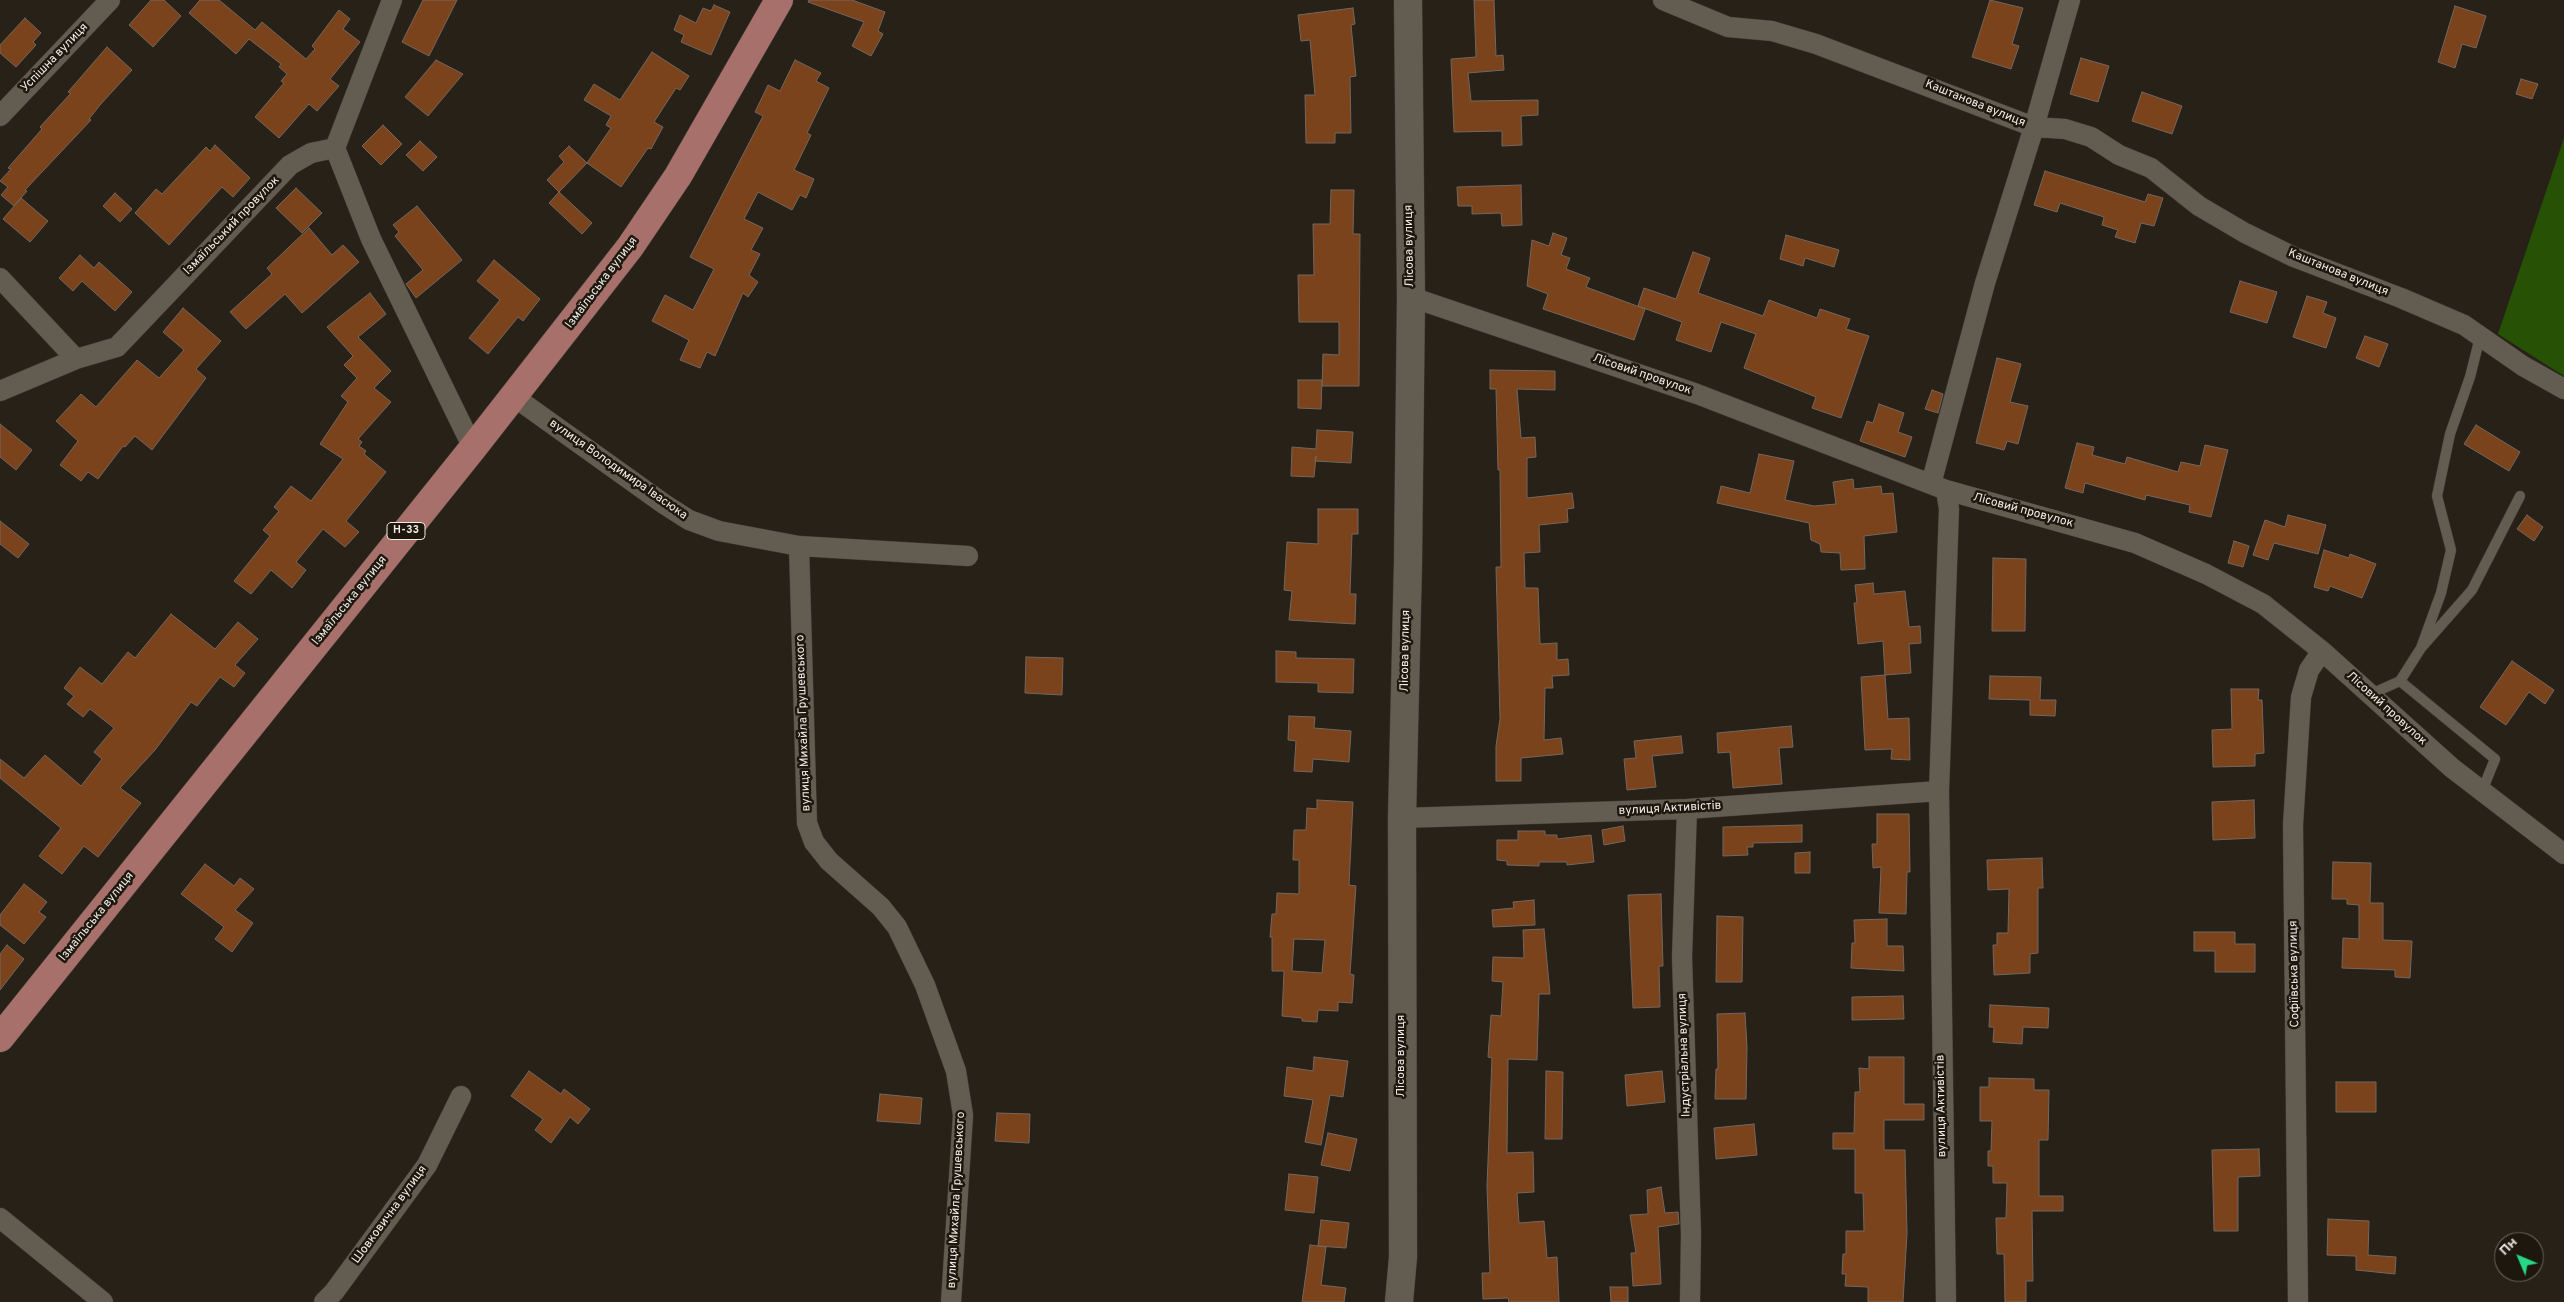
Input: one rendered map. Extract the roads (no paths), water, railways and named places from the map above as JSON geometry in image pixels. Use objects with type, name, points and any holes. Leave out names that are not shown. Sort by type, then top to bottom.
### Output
[{"type":"main road","name":"Ізмаїльська вулиця","points":[[0,1038],[473,448],[630,247],[678,176],[779,0]]},
{"type":"street","name":"Успішна вулиця","points":[[0,116],[110,0]]},
{"type":"street","points":[[392,0],[335,148],[371,238],[473,448]]},
{"type":"street","name":"Лісова вулиця","points":[[1399,1302],[1403,1257],[1402,818],[1408,562],[1411,297],[1408,0]]},
{"type":"street","name":"Каштанова вулиця","points":[[1663,0],[1728,27],[1772,31],[1816,44],[1918,81],[2034,127],[2065,129],[2091,137],[2119,154],[2151,168],[2199,206],[2245,233],[2294,257],[2401,298],[2464,325],[2523,366],[2564,389]]},
{"type":"street","points":[[1938,487],[1985,283],[2034,127],[2070,0]]},
{"type":"street","name":"Ізмаїльський провулок","points":[[0,391],[76,359],[117,347],[290,165],[312,153],[335,148]]},
{"type":"street","points":[[0,278],[76,359]]},
{"type":"street","name":"Лісовий провулок","points":[[1411,297],[1697,394],[1938,487],[2135,543],[2206,574],[2263,604],[2322,651],[2452,768],[2564,854]]},
{"type":"street","name":"вулиця Володимира Івасюка","points":[[513,396],[689,520],[719,531],[799,546],[968,556]]},
{"type":"street","name":"вулиця Активістів","points":[[1938,487],[1949,509],[1939,791],[1946,1302]]},
{"type":"street","name":"вулиця Михайла Грушевського","points":[[799,546],[806,823],[814,842],[829,861],[881,907],[897,927],[925,985],[956,1071],[963,1115],[951,1302]]},
{"type":"street","name":"Софіївська вулиця","points":[[2298,1302],[2294,825],[2301,697],[2309,670],[2322,651]]},
{"type":"street","name":"вулиця Активістів","points":[[1402,818],[1687,809],[1939,791]]},
{"type":"street","name":"Індустріальна вулиця","points":[[1687,809],[1682,957],[1691,1234],[1690,1302]]},
{"type":"street","name":"Шовковична вулиця","points":[[324,1302],[334,1292],[427,1165],[461,1096]]},
{"type":"street","points":[[0,1218],[103,1302]]},
{"type":"lane","points":[[2421,648],[2441,593],[2451,550],[2437,496],[2450,434],[2470,377],[2480,337]]},
{"type":"lane","points":[[2371,694],[2400,681],[2421,648],[2472,590],[2520,496]]},
{"type":"lane","points":[[2400,681],[2495,759],[2482,791]]}]
